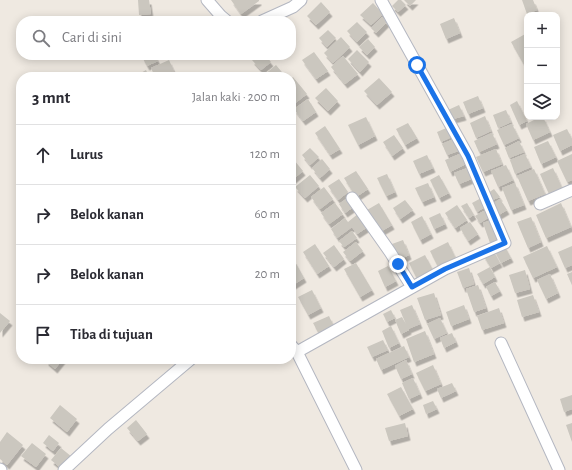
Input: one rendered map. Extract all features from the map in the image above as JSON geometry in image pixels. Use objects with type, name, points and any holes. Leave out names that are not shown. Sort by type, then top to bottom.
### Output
[{"type":"street","points":[[207,0],[221,16]]},
{"type":"street","points":[[273,16],[293,7],[301,0]]},
{"type":"street","points":[[296,348],[445,269],[505,243],[468,156],[381,0]]},
{"type":"street","points":[[540,204],[572,190]]},
{"type":"street","points":[[352,198],[390,252],[412,287]]},
{"type":"street","points":[[501,343],[559,470]]},
{"type":"street","points":[[296,353],[356,470]]},
{"type":"street","points":[[64,470],[108,429],[185,364]]},
{"type":"building","points":[[138,0],[149,0],[151,14],[139,15]]},
{"type":"building","points":[[231,0],[259,0],[259,1],[241,14]]},
{"type":"building","points":[[398,0],[401,0],[406,5],[398,12],[392,6]]},
{"type":"building","points":[[404,0],[416,0],[410,6]]},
{"type":"building","points":[[522,0],[533,0],[537,10],[526,12]]},
{"type":"building","points":[[321,2],[330,12],[316,25],[307,16]]},
{"type":"building","points":[[373,3],[383,14],[371,25],[360,15]]},
{"type":"building","points":[[382,17],[387,22],[376,33],[371,28]]},
{"type":"building","points":[[454,18],[460,33],[446,39],[440,24]]},
{"type":"building","points":[[357,22],[367,32],[357,42],[347,31]]},
{"type":"building","points":[[328,30],[336,38],[327,47],[319,38]]},
{"type":"building","points":[[524,35],[524,65],[511,42]]},
{"type":"building","points":[[341,37],[350,47],[333,63],[324,53]]},
{"type":"building","points":[[368,39],[375,47],[367,55],[359,47]]},
{"type":"building","points":[[357,50],[369,62],[360,72],[348,59]]},
{"type":"building","points":[[314,52],[328,71],[316,79],[302,60]]},
{"type":"building","points":[[343,56],[358,74],[345,84],[331,67]]},
{"type":"building","points":[[144,60],[158,60],[158,61],[147,66]]},
{"type":"building","points":[[169,60],[174,71],[153,72],[151,68]]},
{"type":"building","points":[[252,60],[269,60],[271,62],[261,70]]},
{"type":"building","points":[[276,65],[282,72],[268,72]]},
{"type":"building","points":[[379,78],[392,92],[377,105],[364,91]]},
{"type":"building","points":[[296,81],[307,94],[296,102]]},
{"type":"building","points":[[326,88],[338,101],[328,111],[315,98]]},
{"type":"building","points":[[478,96],[483,108],[468,114],[463,102]]},
{"type":"building","points":[[308,99],[316,112],[303,121],[296,112],[296,108]]},
{"type":"building","points":[[517,101],[524,115],[524,120],[527,121],[519,125],[510,105]]},
{"type":"building","points":[[459,105],[464,116],[453,119],[448,110]]},
{"type":"building","points":[[506,110],[511,122],[498,128],[493,115]]},
{"type":"building","points":[[485,116],[491,131],[476,138],[470,123]]},
{"type":"building","points":[[366,117],[375,136],[358,145],[348,125]]},
{"type":"building","points":[[534,120],[544,120],[550,132],[533,140],[526,124]]},
{"type":"building","points":[[408,123],[417,138],[405,145],[396,129]]},
{"type":"building","points":[[512,124],[519,138],[504,145],[497,130]]},
{"type":"building","points":[[325,126],[340,149],[330,155],[315,133]]},
{"type":"building","points":[[451,126],[456,135],[441,142],[437,132]]},
{"type":"building","points":[[567,129],[572,139],[572,145],[560,151],[553,135]]},
{"type":"building","points":[[492,133],[497,144],[479,152],[474,141]]},
{"type":"building","points":[[394,135],[403,148],[392,156],[383,142]]},
{"type":"building","points":[[456,138],[461,150],[447,155],[442,144]]},
{"type":"building","points":[[519,141],[524,152],[509,158],[505,148]]},
{"type":"building","points":[[548,141],[556,157],[541,164],[534,147]]},
{"type":"building","points":[[310,148],[319,157],[310,165],[302,155]]},
{"type":"building","points":[[496,149],[502,164],[483,172],[476,157]]},
{"type":"building","points":[[462,153],[468,163],[450,172],[445,160]]},
{"type":"building","points":[[525,154],[531,167],[515,174],[510,160]]},
{"type":"building","points":[[572,154],[572,180],[567,182],[557,161]]},
{"type":"building","points":[[427,155],[433,168],[419,174],[413,161]]},
{"type":"building","points":[[322,159],[330,169],[320,178],[312,168]]},
{"type":"building","points":[[296,162],[303,171],[296,177]]},
{"type":"building","points":[[506,165],[513,180],[498,187],[491,171]]},
{"type":"building","points":[[470,167],[474,178],[459,184],[454,173]]},
{"type":"building","points":[[553,168],[562,188],[549,194],[540,174]]},
{"type":"building","points":[[534,169],[545,194],[528,201],[517,176]]},
{"type":"building","points":[[356,171],[368,189],[356,197],[344,178]]},
{"type":"building","points":[[387,174],[395,192],[386,196],[377,178]]},
{"type":"building","points":[[310,175],[319,186],[305,198],[296,186]]},
{"type":"building","points":[[439,175],[449,193],[439,198],[430,180]]},
{"type":"building","points":[[339,179],[348,192],[338,200],[328,186]]},
{"type":"building","points":[[428,183],[434,197],[422,202],[415,188]]},
{"type":"building","points":[[515,183],[524,205],[511,210],[502,188]]},
{"type":"building","points":[[324,187],[333,199],[320,209],[311,197]]},
{"type":"building","points":[[494,189],[500,197],[490,201],[488,193]]},
{"type":"building","points":[[349,197],[355,206],[345,213],[339,204]]},
{"type":"building","points":[[483,197],[488,205],[477,212],[472,203]]},
{"type":"building","points":[[500,199],[507,210],[497,216],[492,204]]},
{"type":"building","points":[[405,200],[413,210],[400,219],[393,208]]},
{"type":"building","points":[[335,203],[343,214],[329,224],[321,213]]},
{"type":"building","points":[[379,203],[392,225],[380,232],[367,210]]},
{"type":"building","points":[[467,203],[474,215],[469,218],[461,206]]},
{"type":"building","points":[[561,203],[571,227],[546,238],[536,215]]},
{"type":"building","points":[[457,205],[467,220],[455,228],[445,213]]},
{"type":"building","points":[[489,208],[491,216],[480,223],[475,216]]},
{"type":"building","points":[[359,213],[369,226],[357,234],[352,227],[337,238],[331,229],[345,218],[348,222]]},
{"type":"building","points":[[440,213],[445,224],[434,229],[429,218]]},
{"type":"building","points":[[422,216],[431,234],[420,240],[411,222]]},
{"type":"building","points":[[531,217],[541,242],[528,248],[517,222]]},
{"type":"building","points":[[494,219],[501,240],[490,243],[483,223]]},
{"type":"building","points":[[470,222],[478,234],[468,241],[460,228]]},
{"type":"building","points":[[352,231],[357,238],[344,247],[339,241]]},
{"type":"building","points":[[403,240],[409,255],[399,260],[392,244]]},
{"type":"building","points":[[356,242],[363,251],[350,261],[343,252]]},
{"type":"building","points":[[448,242],[456,259],[438,267],[430,251]]},
{"type":"building","points":[[315,244],[329,266],[317,274],[303,252]]},
{"type":"building","points":[[334,245],[344,259],[334,267],[323,253]]},
{"type":"building","points":[[504,245],[511,258],[501,263],[494,250]]},
{"type":"building","points":[[547,246],[557,267],[533,278],[523,257]]},
{"type":"building","points":[[572,246],[572,265],[565,268],[558,252]]},
{"type":"building","points":[[493,250],[500,263],[491,268],[483,255]]},
{"type":"building","points":[[425,255],[435,274],[419,283],[409,263]]},
{"type":"building","points":[[356,263],[372,290],[360,297],[344,269]]},
{"type":"building","points":[[296,264],[304,278],[296,283]]},
{"type":"building","points":[[388,266],[396,281],[385,287],[378,271]]},
{"type":"building","points":[[490,267],[495,277],[483,284],[477,274]]},
{"type":"building","points":[[469,268],[474,284],[463,288],[457,272]]},
{"type":"building","points":[[525,270],[530,289],[515,293],[509,275]]},
{"type":"building","points":[[572,272],[572,285],[567,274]]},
{"type":"building","points":[[550,274],[558,293],[546,299],[537,280]]},
{"type":"building","points":[[495,282],[500,291],[491,296],[486,287]]},
{"type":"building","points":[[478,285],[486,308],[474,312],[466,289]]},
{"type":"building","points":[[312,290],[321,308],[308,315],[298,297]]},
{"type":"building","points":[[434,293],[441,315],[425,320],[417,298]]},
{"type":"building","points":[[533,295],[539,312],[522,317],[517,300]]},
{"type":"building","points":[[412,305],[420,324],[408,329],[400,310]]},
{"type":"building","points":[[464,305],[469,319],[451,326],[446,312]]},
{"type":"building","points":[[499,308],[504,323],[482,330],[477,316]]},
{"type":"building","points":[[391,310],[395,318],[387,322],[383,314]]},
{"type":"building","points":[[0,313],[10,321],[0,333]]},
{"type":"building","points":[[329,316],[336,331],[321,338],[313,323]]},
{"type":"building","points":[[402,317],[409,330],[401,334],[395,320]]},
{"type":"building","points":[[440,318],[447,333],[434,339],[427,324]]},
{"type":"building","points":[[391,326],[399,343],[389,348],[382,331]]},
{"type":"building","points":[[425,331],[434,354],[414,362],[406,339]]},
{"type":"building","points":[[452,333],[456,342],[444,348],[440,338]]},
{"type":"building","points":[[383,340],[388,350],[372,357],[367,347]]},
{"type":"building","points":[[404,346],[409,357],[381,370],[376,359]]},
{"type":"building","points":[[406,360],[412,374],[401,379],[395,366]]},
{"type":"building","points":[[49,364],[59,364],[55,369]]},
{"type":"building","points":[[433,365],[441,384],[425,391],[416,373]]},
{"type":"building","points":[[413,378],[420,394],[409,399],[402,383]]},
{"type":"building","points":[[452,383],[456,391],[441,398],[437,389]]},
{"type":"building","points":[[401,387],[413,409],[399,416],[387,394]]},
{"type":"building","points":[[572,395],[572,409],[564,412],[560,399]]},
{"type":"building","points":[[433,401],[437,409],[426,414],[423,405]]},
{"type":"building","points":[[60,405],[77,419],[67,432],[50,418]]},
{"type":"building","points":[[136,420],[147,434],[138,441],[127,428]]},
{"type":"building","points":[[405,423],[408,436],[389,441],[385,428]]},
{"type":"building","points":[[572,423],[572,442],[566,425]]},
{"type":"building","points":[[7,432],[23,445],[7,465],[0,459],[0,442]]},
{"type":"building","points":[[49,435],[59,443],[53,451],[43,443]]},
{"type":"building","points":[[32,443],[46,454],[36,467],[21,456]]},
{"type":"building","points":[[61,448],[72,457],[62,469],[51,460]]},
{"type":"route","points":[[398,264],[412,287],[445,269],[505,243],[468,156],[417,65]]}]
